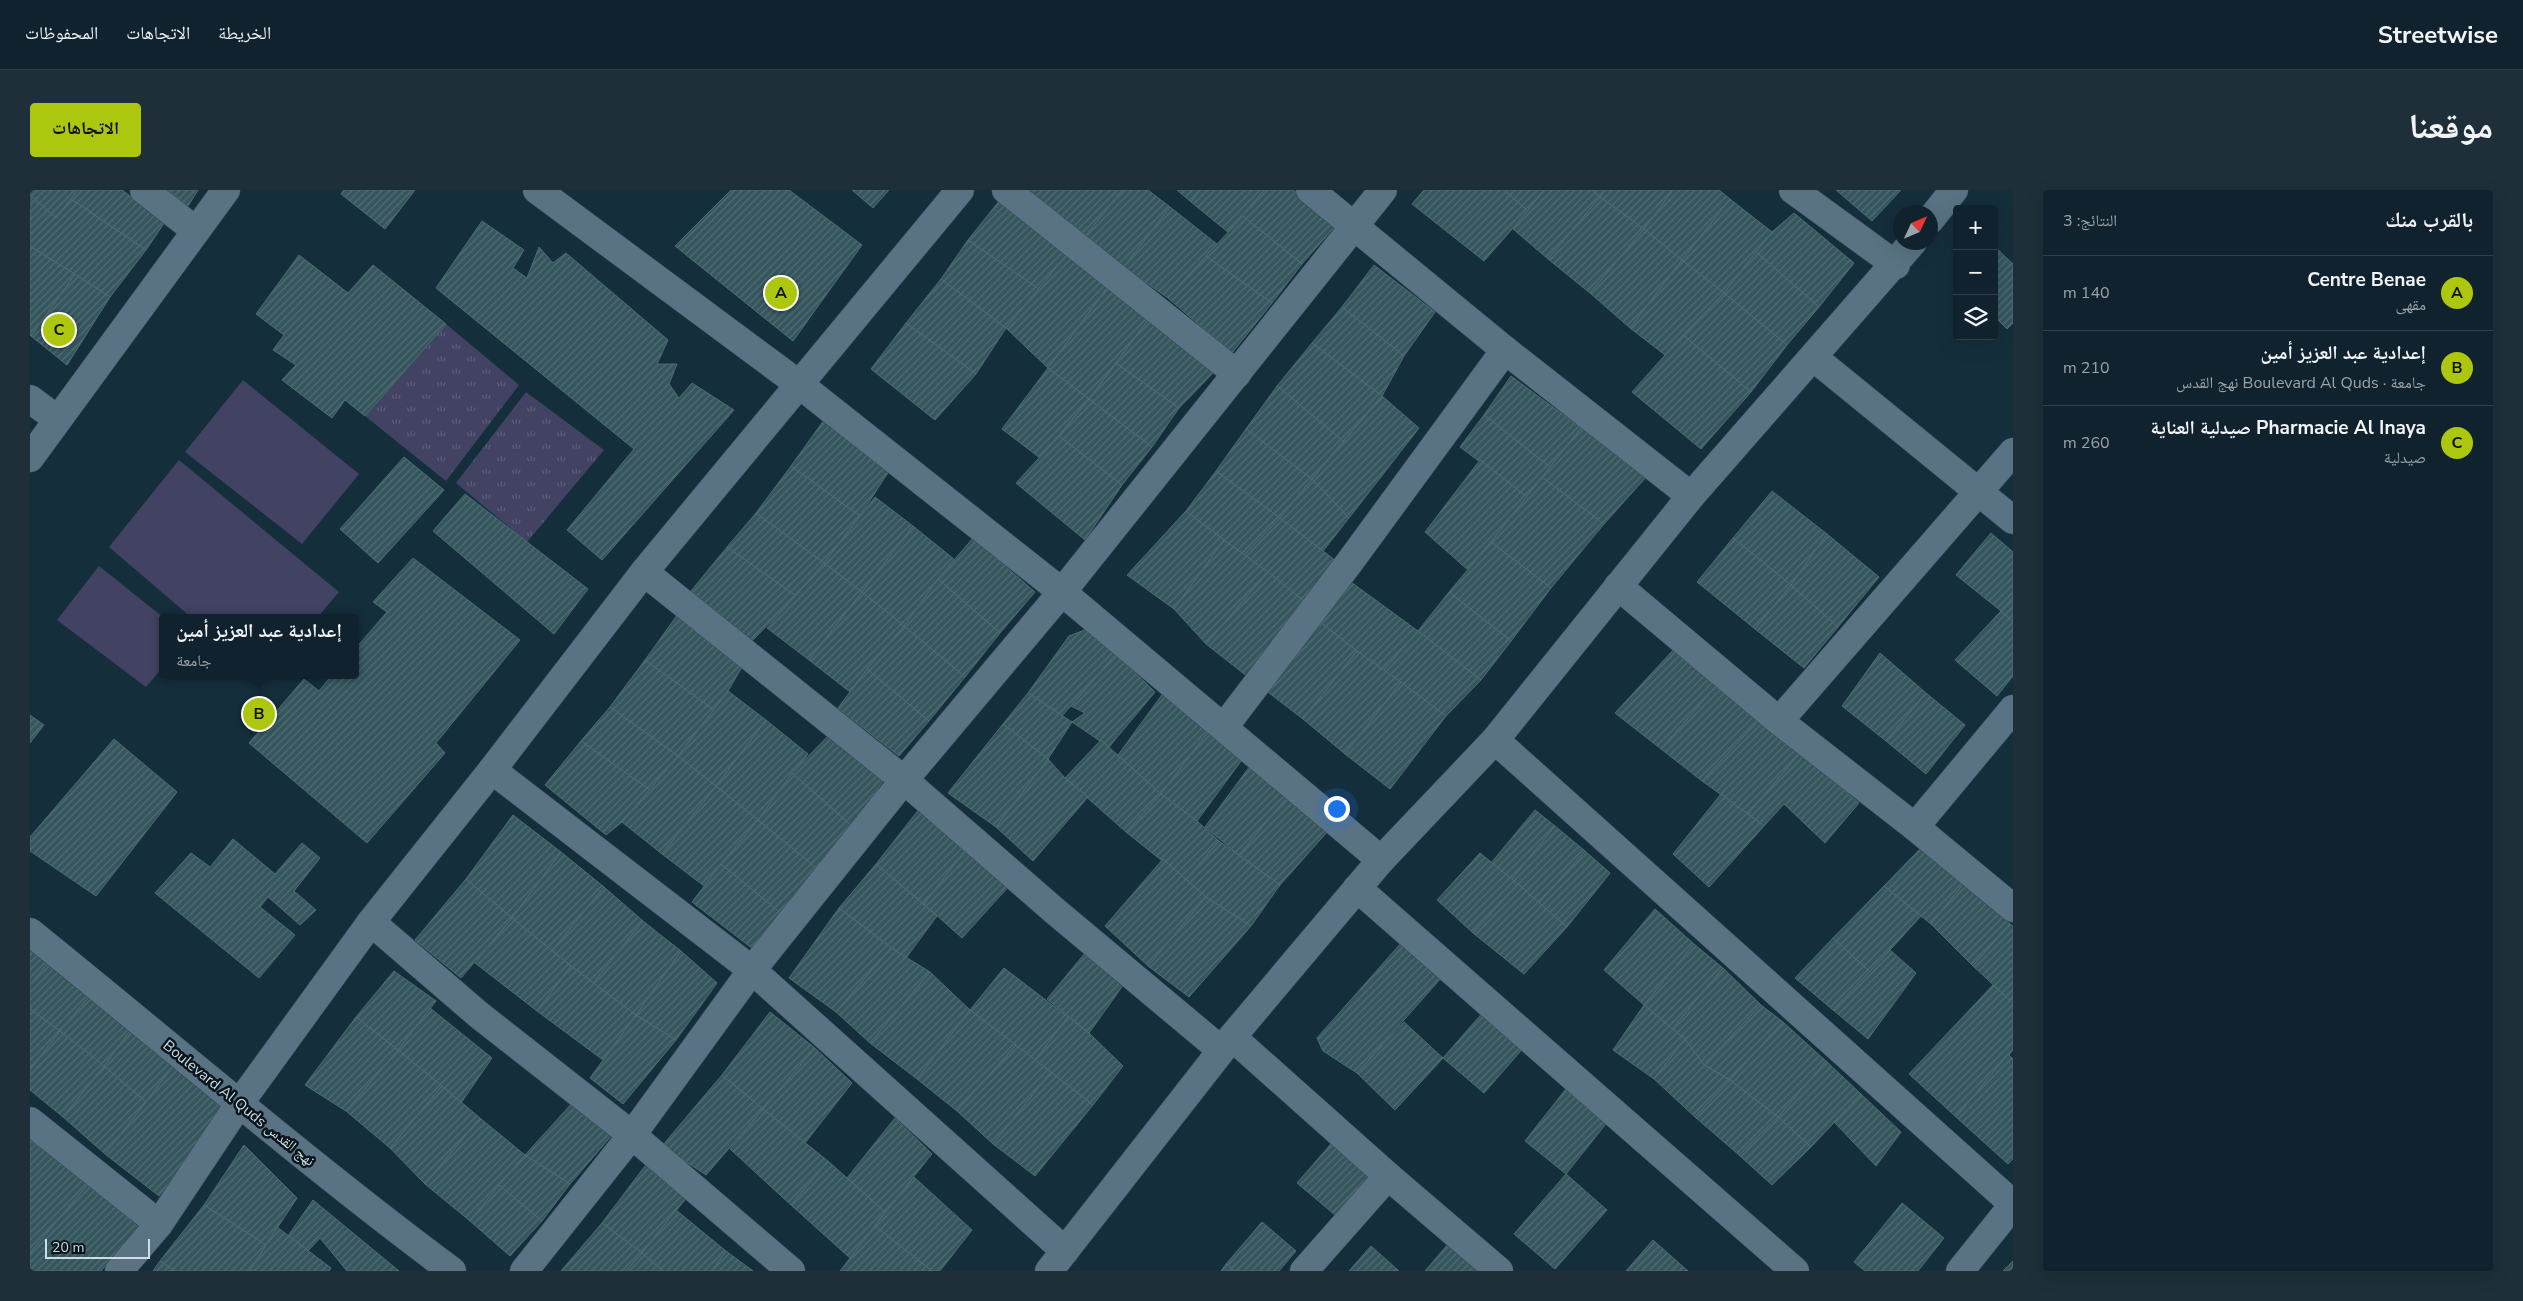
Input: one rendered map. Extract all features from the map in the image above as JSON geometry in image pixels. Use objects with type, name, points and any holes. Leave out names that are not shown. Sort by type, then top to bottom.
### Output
[{"type":"street","points":[[144,190],[196,231]]},
{"type":"street","points":[[30,458],[226,190]]},
{"type":"street","points":[[537,190],[800,385],[1062,592],[1381,860]]},
{"type":"street","points":[[119,1271],[159,1224],[239,1104],[372,922],[644,572],[960,190]]},
{"type":"street","points":[[1006,190],[1237,374]]},
{"type":"street","points":[[1310,190],[1505,350],[1691,496]]},
{"type":"street","points":[[524,1271],[632,1135],[752,970],[904,780],[1062,592],[1383,190]]},
{"type":"street","points":[[1793,190],[1896,265]]},
{"type":"street","points":[[1938,210],[1954,190]]},
{"type":"street","points":[[492,770],[752,970],[1057,1261],[1226,1044],[1357,888],[1381,860],[1495,740],[1691,496],[1896,265],[1907,250]]},
{"type":"street","points":[[1224,727],[1349,563],[1505,350]]},
{"type":"street","points":[[1813,357],[2013,520]]},
{"type":"street","points":[[30,399],[57,419]]},
{"type":"street","points":[[1779,721],[2013,452]]},
{"type":"street","points":[[644,572],[904,780],[1056,912],[1226,1044],[1388,1176],[1500,1271]]},
{"type":"street","points":[[1618,586],[1779,721],[1915,827],[2013,908]]},
{"type":"street","points":[[1915,827],[2013,709]]},
{"type":"street","points":[[1495,740],[2013,1205],[1960,1271]]},
{"type":"street","points":[[1357,888],[1795,1271]]},
{"type":"street","points":[[372,922],[479,1015],[632,1135],[792,1271]]},
{"type":"street","name":"Boulevard Al Quds نهج القدس","points":[[30,932],[382,1219],[452,1271]]},
{"type":"street","points":[[30,1121],[159,1224]]},
{"type":"street","points":[[1304,1271],[1388,1176]]},
{"type":"green space","points":[[446,324],[519,385],[446,481],[365,416]]},
{"type":"green space","points":[[243,380],[359,474],[302,544],[185,452]]},
{"type":"green space","points":[[526,392],[604,450],[527,542],[456,483]]},
{"type":"green space","points":[[179,460],[339,592],[320,614],[187,614],[109,547]]},
{"type":"green space","points":[[99,566],[159,614],[159,672],[146,687],[57,620]]},
{"type":"building","points":[[30,190],[78,190],[56,218],[30,195]]},
{"type":"building","points":[[78,190],[122,190],[165,222],[146,250],[71,199]]},
{"type":"building","points":[[168,190],[198,190],[188,206]]},
{"type":"building","points":[[344,190],[415,190],[385,229],[341,194]]},
{"type":"building","points":[[731,190],[789,190],[862,245],[793,341],[675,246]]},
{"type":"building","points":[[852,190],[889,190],[873,208]]},
{"type":"building","points":[[1028,190],[1122,190],[1086,235]]},
{"type":"building","points":[[1123,190],[1148,190],[1170,207],[1124,267],[1086,235]]},
{"type":"building","points":[[1177,190],[1200,190],[1191,202]]},
{"type":"building","points":[[1200,190],[1264,190],[1228,232],[1191,202]]},
{"type":"building","points":[[1264,190],[1293,190],[1338,223],[1302,264],[1243,216]]},
{"type":"building","points":[[1424,190],[1504,190],[1528,211],[1484,261],[1412,204]]},
{"type":"building","points":[[1504,190],[1544,190],[1528,211]]},
{"type":"building","points":[[1544,190],[1592,190],[1600,197],[1548,259],[1513,229]]},
{"type":"building","points":[[1592,190],[1605,190],[1600,197]]},
{"type":"building","points":[[1605,190],[1673,190],[1644,229],[1600,197]]},
{"type":"building","points":[[1673,190],[1719,190],[1730,199],[1682,260],[1644,229]]},
{"type":"building","points":[[1836,190],[1901,190],[1872,221]]},
{"type":"building","points":[[31,196],[56,218],[71,199],[146,250],[110,297],[30,246]]},
{"type":"building","points":[[1600,197],[1644,229],[1590,293],[1548,259]]},
{"type":"building","points":[[1730,199],[1772,232],[1724,293],[1682,260]]},
{"type":"building","points":[[1000,200],[1068,253],[1039,289],[968,240]]},
{"type":"building","points":[[1170,207],[1217,244],[1168,298],[1124,267]]},
{"type":"building","points":[[1794,213],[1854,263],[1819,307],[1756,252],[1772,232]]},
{"type":"building","points":[[1243,216],[1302,264],[1272,303],[1206,256]]},
{"type":"building","points":[[482,221],[524,250],[513,268],[527,278],[539,247],[553,263],[566,253],[668,340],[657,364],[677,364],[669,384],[679,398],[692,383],[734,410],[602,560],[567,530],[634,449],[436,288]]},
{"type":"building","points":[[1644,229],[1682,260],[1630,328],[1590,293]]},
{"type":"building","points":[[968,240],[1039,289],[1006,328],[941,279]]},
{"type":"building","points":[[30,246],[75,274],[31,336],[30,335]]},
{"type":"building","points":[[1998,250],[2013,264],[2013,323],[2007,329],[1998,320]]},
{"type":"building","points":[[1756,252],[1819,307],[1787,345],[1724,293]]},
{"type":"building","points":[[1068,253],[1107,288],[1048,368],[1006,328]]},
{"type":"building","points":[[299,255],[348,293],[373,265],[446,324],[365,416],[345,400],[332,418],[282,380],[296,365],[273,350],[284,335],[256,314]]},
{"type":"building","points":[[1206,256],[1272,303],[1232,353],[1168,298]]},
{"type":"building","points":[[1682,260],[1724,293],[1665,355],[1630,328]]},
{"type":"building","points":[[1374,265],[1435,312],[1404,356],[1342,307]]},
{"type":"building","points":[[75,274],[110,297],[67,365],[31,336]]},
{"type":"building","points":[[941,279],[1006,328],[976,374],[906,323]]},
{"type":"building","points":[[1107,288],[1148,320],[1089,399],[1048,368]]},
{"type":"building","points":[[1724,293],[1787,345],[1751,392],[1683,335]]},
{"type":"building","points":[[1342,307],[1404,356],[1382,396],[1312,343]]},
{"type":"building","points":[[1148,320],[1215,371],[1179,408],[1116,363]]},
{"type":"building","points":[[906,323],[976,374],[935,420],[871,369]]},
{"type":"building","points":[[1683,335],[1751,392],[1701,449],[1632,392]]},
{"type":"building","points":[[1312,343],[1382,396],[1343,441],[1277,386]]},
{"type":"building","points":[[1116,363],[1179,408],[1152,447],[1089,399]]},
{"type":"building","points":[[1048,368],[1089,399],[1040,458],[1002,429]]},
{"type":"building","points":[[1511,376],[1581,428],[1550,467],[1484,415]]},
{"type":"building","points":[[1277,386],[1343,441],[1312,479],[1246,429]]},
{"type":"building","points":[[1382,396],[1419,428],[1349,518],[1312,479]]},
{"type":"building","points":[[1089,399],[1152,447],[1122,485],[1059,436]]},
{"type":"building","points":[[1484,415],[1550,467],[1527,497],[1460,447]]},
{"type":"building","points":[[824,420],[891,468],[860,516],[791,466]]},
{"type":"building","points":[[1581,428],[1648,475],[1604,524],[1542,477]]},
{"type":"building","points":[[1246,429],[1312,479],[1280,518],[1216,471]]},
{"type":"building","points":[[1059,436],[1122,485],[1085,540],[1016,483]]},
{"type":"building","points":[[404,457],[444,490],[378,563],[340,529]]},
{"type":"building","points":[[1480,460],[1527,497],[1468,570],[1425,532]]},
{"type":"building","points":[[791,466],[860,516],[824,563],[756,513]]},
{"type":"building","points":[[1216,471],[1280,518],[1244,555],[1186,511]]},
{"type":"building","points":[[1542,477],[1604,524],[1551,588],[1491,542]]},
{"type":"building","points":[[1312,479],[1349,518],[1323,551],[1280,518]]},
{"type":"building","points":[[1772,491],[1827,534],[1791,585],[1733,538]]},
{"type":"building","points":[[465,494],[588,589],[554,634],[433,531]]},
{"type":"building","points":[[875,497],[913,526],[862,592],[824,563]]},
{"type":"building","points":[[1186,511],[1224,540],[1174,609],[1127,575]]},
{"type":"building","points":[[756,513],[824,563],[796,596],[727,547]]},
{"type":"building","points":[[1280,518],[1340,564],[1310,606],[1244,555]]},
{"type":"building","points":[[913,526],[955,560],[904,626],[862,592]]},
{"type":"building","points":[[1991,533],[2013,552],[2013,597],[2001,611],[1956,575]]},
{"type":"building","points":[[1827,534],[1879,577],[1838,627],[1791,585]]},
{"type":"building","points":[[973,538],[1035,592],[1000,633],[938,579]]},
{"type":"building","points":[[1733,538],[1791,585],[1755,629],[1697,582]]},
{"type":"building","points":[[1224,540],[1268,572],[1206,644],[1174,609]]},
{"type":"building","points":[[1491,542],[1551,588],[1511,641],[1449,592]]},
{"type":"building","points":[[727,547],[796,596],[752,641],[691,591]]},
{"type":"building","points":[[413,558],[520,640],[436,743],[445,753],[367,843],[249,743],[304,679],[319,691],[329,679],[359,679],[359,644],[387,612],[373,602]]},
{"type":"building","points":[[824,563],[862,592],[809,660],[767,628]]},
{"type":"building","points":[[1268,572],[1310,606],[1248,677],[1206,644]]},
{"type":"building","points":[[1344,577],[1418,631],[1383,671],[1315,618]]},
{"type":"building","points":[[938,579],[1000,633],[965,677],[904,626]]},
{"type":"building","points":[[1791,585],[1838,627],[1804,668],[1755,629]]},
{"type":"building","points":[[862,592],[904,626],[850,692],[809,660]]},
{"type":"building","points":[[1449,592],[1511,641],[1481,680],[1418,631]]},
{"type":"building","points":[[2013,597],[2013,622],[2001,611]]},
{"type":"building","points":[[2001,611],[2013,622],[2013,676],[1997,696],[1955,660]]},
{"type":"building","points":[[678,614],[745,662],[714,710],[645,660]]},
{"type":"building","points":[[1315,618],[1357,651],[1303,719],[1260,686]]},
{"type":"building","points":[[904,626],[965,677],[929,721],[867,669]]},
{"type":"building","points":[[1087,629],[1116,654],[1062,716],[1028,693],[1069,636]]},
{"type":"building","points":[[1418,631],[1481,680],[1446,716],[1383,671]]},
{"type":"building","points":[[1675,648],[1718,684],[1661,749],[1615,713]]},
{"type":"building","points":[[1357,651],[1401,682],[1345,754],[1303,719]]},
{"type":"building","points":[[1880,653],[1926,693],[1886,741],[1842,706]]},
{"type":"building","points":[[1116,654],[1155,692],[1109,747],[1072,722],[1085,713],[1071,706]]},
{"type":"building","points":[[645,660],[714,710],[678,756],[610,707]]},
{"type":"building","points":[[867,669],[929,721],[899,756],[838,708]]},
{"type":"building","points":[[1401,682],[1446,716],[1390,789],[1345,754]]},
{"type":"building","points":[[1718,684],[1760,719],[1702,781],[1661,749]]},
{"type":"building","points":[[728,691],[766,720],[716,786],[678,756]]},
{"type":"building","points":[[1164,692],[1211,728],[1161,794],[1118,755]]},
{"type":"building","points":[[1028,693],[1072,722],[1048,759],[1003,724]]},
{"type":"building","points":[[1926,693],[1965,725],[1926,774],[1886,741]]},
{"type":"building","points":[[610,707],[678,756],[650,790],[581,741]]},
{"type":"building","points":[[30,715],[44,725],[30,743]]},
{"type":"building","points":[[1760,719],[1800,753],[1748,814],[1702,781]]},
{"type":"building","points":[[766,720],[808,754],[758,820],[716,786]]},
{"type":"building","points":[[1003,724],[1048,759],[996,827],[948,793]]},
{"type":"building","points":[[1211,728],[1244,757],[1197,821],[1161,794]]},
{"type":"building","points":[[830,734],[883,781],[853,827],[792,773]]},
{"type":"building","points":[[114,739],[177,792],[96,896],[30,851],[30,837]]},
{"type":"building","points":[[1101,740],[1161,794],[1126,832],[1065,778]]},
{"type":"building","points":[[581,741],[650,790],[622,822],[606,835],[545,785]]},
{"type":"building","points":[[1800,753],[1859,803],[1825,843],[1784,804],[1764,826],[1748,814]]},
{"type":"building","points":[[678,756],[716,786],[662,854],[622,822]]},
{"type":"building","points":[[1048,759],[1065,778],[1088,797],[1033,861],[996,827]]},
{"type":"building","points":[[1250,766],[1288,796],[1239,855],[1205,827]]},
{"type":"building","points":[[792,773],[853,827],[820,871],[758,820]]},
{"type":"building","points":[[716,786],[758,820],[704,886],[662,854]]},
{"type":"building","points":[[1161,794],[1197,821],[1219,841],[1186,880],[1126,832]]},
{"type":"building","points":[[1721,794],[1764,826],[1709,887],[1673,854]]},
{"type":"building","points":[[1288,796],[1329,830],[1280,885],[1239,855]]},
{"type":"building","points":[[920,808],[967,848],[924,904],[876,864]]},
{"type":"building","points":[[1535,810],[1555,826],[1511,880],[1491,863]]},
{"type":"building","points":[[513,815],[561,852],[512,918],[466,879]]},
{"type":"building","points":[[758,820],[820,871],[783,915],[721,864]]},
{"type":"building","points":[[1555,826],[1585,851],[1539,903],[1511,880]]},
{"type":"building","points":[[233,839],[275,874],[302,843],[320,858],[294,891],[316,910],[300,925],[268,897],[260,907],[295,935],[259,978],[155,893],[191,853],[210,867]]},
{"type":"building","points":[[1219,841],[1280,885],[1251,926],[1206,897],[1186,880]]},
{"type":"building","points":[[1923,846],[1964,883],[1931,924],[1884,886]]},
{"type":"building","points":[[967,848],[1011,884],[962,938],[924,904]]},
{"type":"building","points":[[1585,851],[1610,873],[1567,927],[1539,903]]},
{"type":"building","points":[[561,852],[604,887],[552,951],[512,918]]},
{"type":"building","points":[[1480,853],[1518,884],[1473,933],[1437,900]]},
{"type":"building","points":[[1163,859],[1206,897],[1148,966],[1105,926]]},
{"type":"building","points":[[721,864],[783,915],[753,949],[692,902]]},
{"type":"building","points":[[876,864],[937,916],[906,958],[839,908]]},
{"type":"building","points":[[466,879],[512,918],[461,978],[415,940]]},
{"type":"building","points":[[1964,883],[2010,924],[1973,966],[1931,924]]},
{"type":"building","points":[[1518,884],[1567,927],[1524,974],[1473,933]]},
{"type":"building","points":[[1884,886],[1921,916],[1870,972],[1833,938]]},
{"type":"building","points":[[604,887],[643,921],[593,983],[552,951]]},
{"type":"building","points":[[1206,897],[1251,926],[1189,997],[1148,966]]},
{"type":"building","points":[[839,908],[891,948],[836,1012],[789,978]]},
{"type":"building","points":[[1655,909],[1694,944],[1644,1005],[1604,970]]},
{"type":"building","points":[[512,918],[571,966],[537,1011],[475,963]]},
{"type":"building","points":[[643,921],[681,951],[636,1015],[593,983]]},
{"type":"building","points":[[2010,924],[2013,926],[2013,1003],[1973,966]]},
{"type":"building","points":[[1833,938],[1870,972],[1833,1010],[1795,978]]},
{"type":"building","points":[[30,942],[51,959],[30,985]]},
{"type":"building","points":[[1402,942],[1442,977],[1357,1073],[1323,1051],[1317,1038]]},
{"type":"building","points":[[1694,944],[1723,968],[1672,1029],[1644,1005]]},
{"type":"building","points":[[1090,947],[1129,977],[1089,1033],[1047,999]]},
{"type":"building","points":[[891,948],[930,972],[870,1043],[836,1012]]},
{"type":"building","points":[[1890,950],[1916,973],[1868,1039],[1833,1010]]},
{"type":"building","points":[[681,951],[717,983],[676,1040],[636,1015]]},
{"type":"building","points":[[51,959],[92,993],[60,1031],[30,1009],[30,985]]},
{"type":"building","points":[[571,966],[636,1015],[603,1060],[537,1011]]},
{"type":"building","points":[[1004,968],[1068,1017],[1035,1060],[970,1010]]},
{"type":"building","points":[[1723,968],[1761,1005],[1704,1065],[1685,1039],[1672,1029]]},
{"type":"building","points":[[394,971],[436,1001],[398,1050],[356,1017]]},
{"type":"building","points":[[930,972],[970,1010],[917,1079],[870,1043]]},
{"type":"building","points":[[1993,985],[2013,1003],[2013,1050],[1956,1117],[1909,1074]]},
{"type":"building","points":[[92,993],[132,1028],[104,1066],[60,1031]]},
{"type":"building","points":[[1644,1005],[1685,1039],[1654,1079],[1613,1050]]},
{"type":"building","points":[[1761,1005],[1783,1022],[1730,1080],[1704,1065]]},
{"type":"building","points":[[430,1008],[492,1058],[461,1103],[398,1050]]},
{"type":"building","points":[[30,1009],[60,1031],[30,1070]]},
{"type":"building","points":[[970,1010],[1016,1045],[957,1111],[917,1079]]},
{"type":"building","points":[[1485,1010],[1526,1045],[1484,1093],[1443,1058]]},
{"type":"building","points":[[770,1012],[815,1048],[763,1109],[722,1075]]},
{"type":"building","points":[[636,1015],[676,1040],[623,1104],[590,1078]]},
{"type":"building","points":[[356,1017],[398,1050],[346,1111],[305,1085]]},
{"type":"building","points":[[1068,1017],[1089,1033],[1123,1066],[1093,1105],[1035,1060]]},
{"type":"building","points":[[1404,1022],[1443,1058],[1395,1110],[1357,1073]]},
{"type":"building","points":[[1783,1022],[1826,1061],[1778,1117],[1730,1080]]},
{"type":"building","points":[[132,1028],[175,1064],[146,1102],[104,1066]]},
{"type":"building","points":[[60,1031],[104,1066],[63,1117],[30,1090],[30,1070]]},
{"type":"building","points":[[1685,1039],[1704,1065],[1730,1080],[1695,1117],[1654,1079]]},
{"type":"building","points":[[1016,1045],[1051,1072],[993,1144],[957,1111]]},
{"type":"building","points":[[815,1048],[852,1083],[805,1143],[763,1109]]},
{"type":"building","points":[[398,1050],[442,1086],[390,1148],[346,1111]]},
{"type":"building","points":[[2008,1054],[2013,1059],[2013,1159],[2008,1164],[1956,1117]]},
{"type":"building","points":[[1826,1061],[1861,1094],[1811,1147],[1778,1117]]},
{"type":"building","points":[[175,1064],[228,1107],[159,1196],[105,1154]]},
{"type":"building","points":[[104,1066],[146,1102],[105,1154],[63,1117]]},
{"type":"building","points":[[1051,1072],[1093,1105],[1035,1176],[993,1144]]},
{"type":"building","points":[[722,1075],[763,1109],[706,1175],[662,1146]]},
{"type":"building","points":[[1730,1080],[1778,1117],[1739,1155],[1695,1117]]},
{"type":"building","points":[[1569,1085],[1609,1120],[1566,1174],[1525,1141]]},
{"type":"building","points":[[442,1086],[480,1118],[425,1184],[390,1148]]},
{"type":"building","points":[[1861,1094],[1901,1132],[1876,1166],[1834,1122]]},
{"type":"building","points":[[574,1101],[614,1133],[570,1184],[525,1155]]},
{"type":"building","points":[[763,1109],[828,1161],[791,1205],[730,1149]]},
{"type":"building","points":[[1778,1117],[1811,1147],[1772,1185],[1739,1155]]},
{"type":"building","points":[[480,1118],[525,1155],[470,1221],[425,1184]]},
{"type":"building","points":[[895,1118],[932,1154],[885,1212],[847,1178]]},
{"type":"building","points":[[1336,1138],[1373,1170],[1335,1215],[1297,1183]]},
{"type":"building","points":[[30,1140],[89,1183],[30,1253]]},
{"type":"building","points":[[244,1145],[297,1198],[266,1245],[204,1205]]},
{"type":"building","points":[[525,1155],[570,1184],[542,1221],[499,1185]]},
{"type":"building","points":[[828,1161],[885,1212],[851,1259],[791,1205]]},
{"type":"building","points":[[648,1162],[688,1196],[642,1253],[602,1223]]},
{"type":"building","points":[[1566,1174],[1607,1210],[1555,1269],[1514,1234]]},
{"type":"building","points":[[914,1177],[972,1230],[940,1271],[932,1271],[875,1226]]},
{"type":"building","points":[[89,1183],[138,1227],[101,1271],[30,1271],[30,1253]]},
{"type":"building","points":[[499,1185],[542,1221],[510,1256],[470,1221]]},
{"type":"building","points":[[313,1200],[399,1271],[347,1271],[320,1238],[308,1251],[288,1236]]},
{"type":"building","points":[[1902,1203],[1944,1238],[1918,1271],[1865,1271],[1854,1262]]},
{"type":"building","points":[[204,1205],[266,1245],[250,1271],[175,1271],[160,1261]]},
{"type":"building","points":[[676,1210],[726,1251],[712,1271],[663,1271],[642,1253]]},
{"type":"building","points":[[1262,1222],[1296,1251],[1279,1271],[1235,1271],[1226,1264]]},
{"type":"building","points":[[602,1223],[642,1253],[626,1271],[561,1271]]},
{"type":"building","points":[[875,1226],[932,1271],[840,1271]]},
{"type":"building","points":[[277,1227],[331,1268],[329,1271],[250,1271]]},
{"type":"building","points":[[1653,1240],[1688,1271],[1626,1271]]},
{"type":"building","points":[[1448,1244],[1480,1271],[1425,1271]]},
{"type":"building","points":[[1371,1246],[1399,1271],[1349,1271]]},
{"type":"building","points":[[726,1251],[753,1271],[712,1271]]},
{"type":"building","points":[[642,1253],[663,1271],[626,1271]]},
{"type":"building","points":[[160,1261],[175,1271],[153,1271]]},
{"type":"building","points":[[2013,1261],[2013,1271],[2003,1271]]},
{"type":"building","points":[[1226,1264],[1235,1271],[1221,1271]]},
{"type":"place","name":"Centre Benae","points":[[781,293]]},
{"type":"place","name":"Pharmacie Al Inaya صيدلية العناية","points":[[59,330]]},
{"type":"place","name":"إعدادية عبد العزيز أمين","points":[[259,714]]}]
